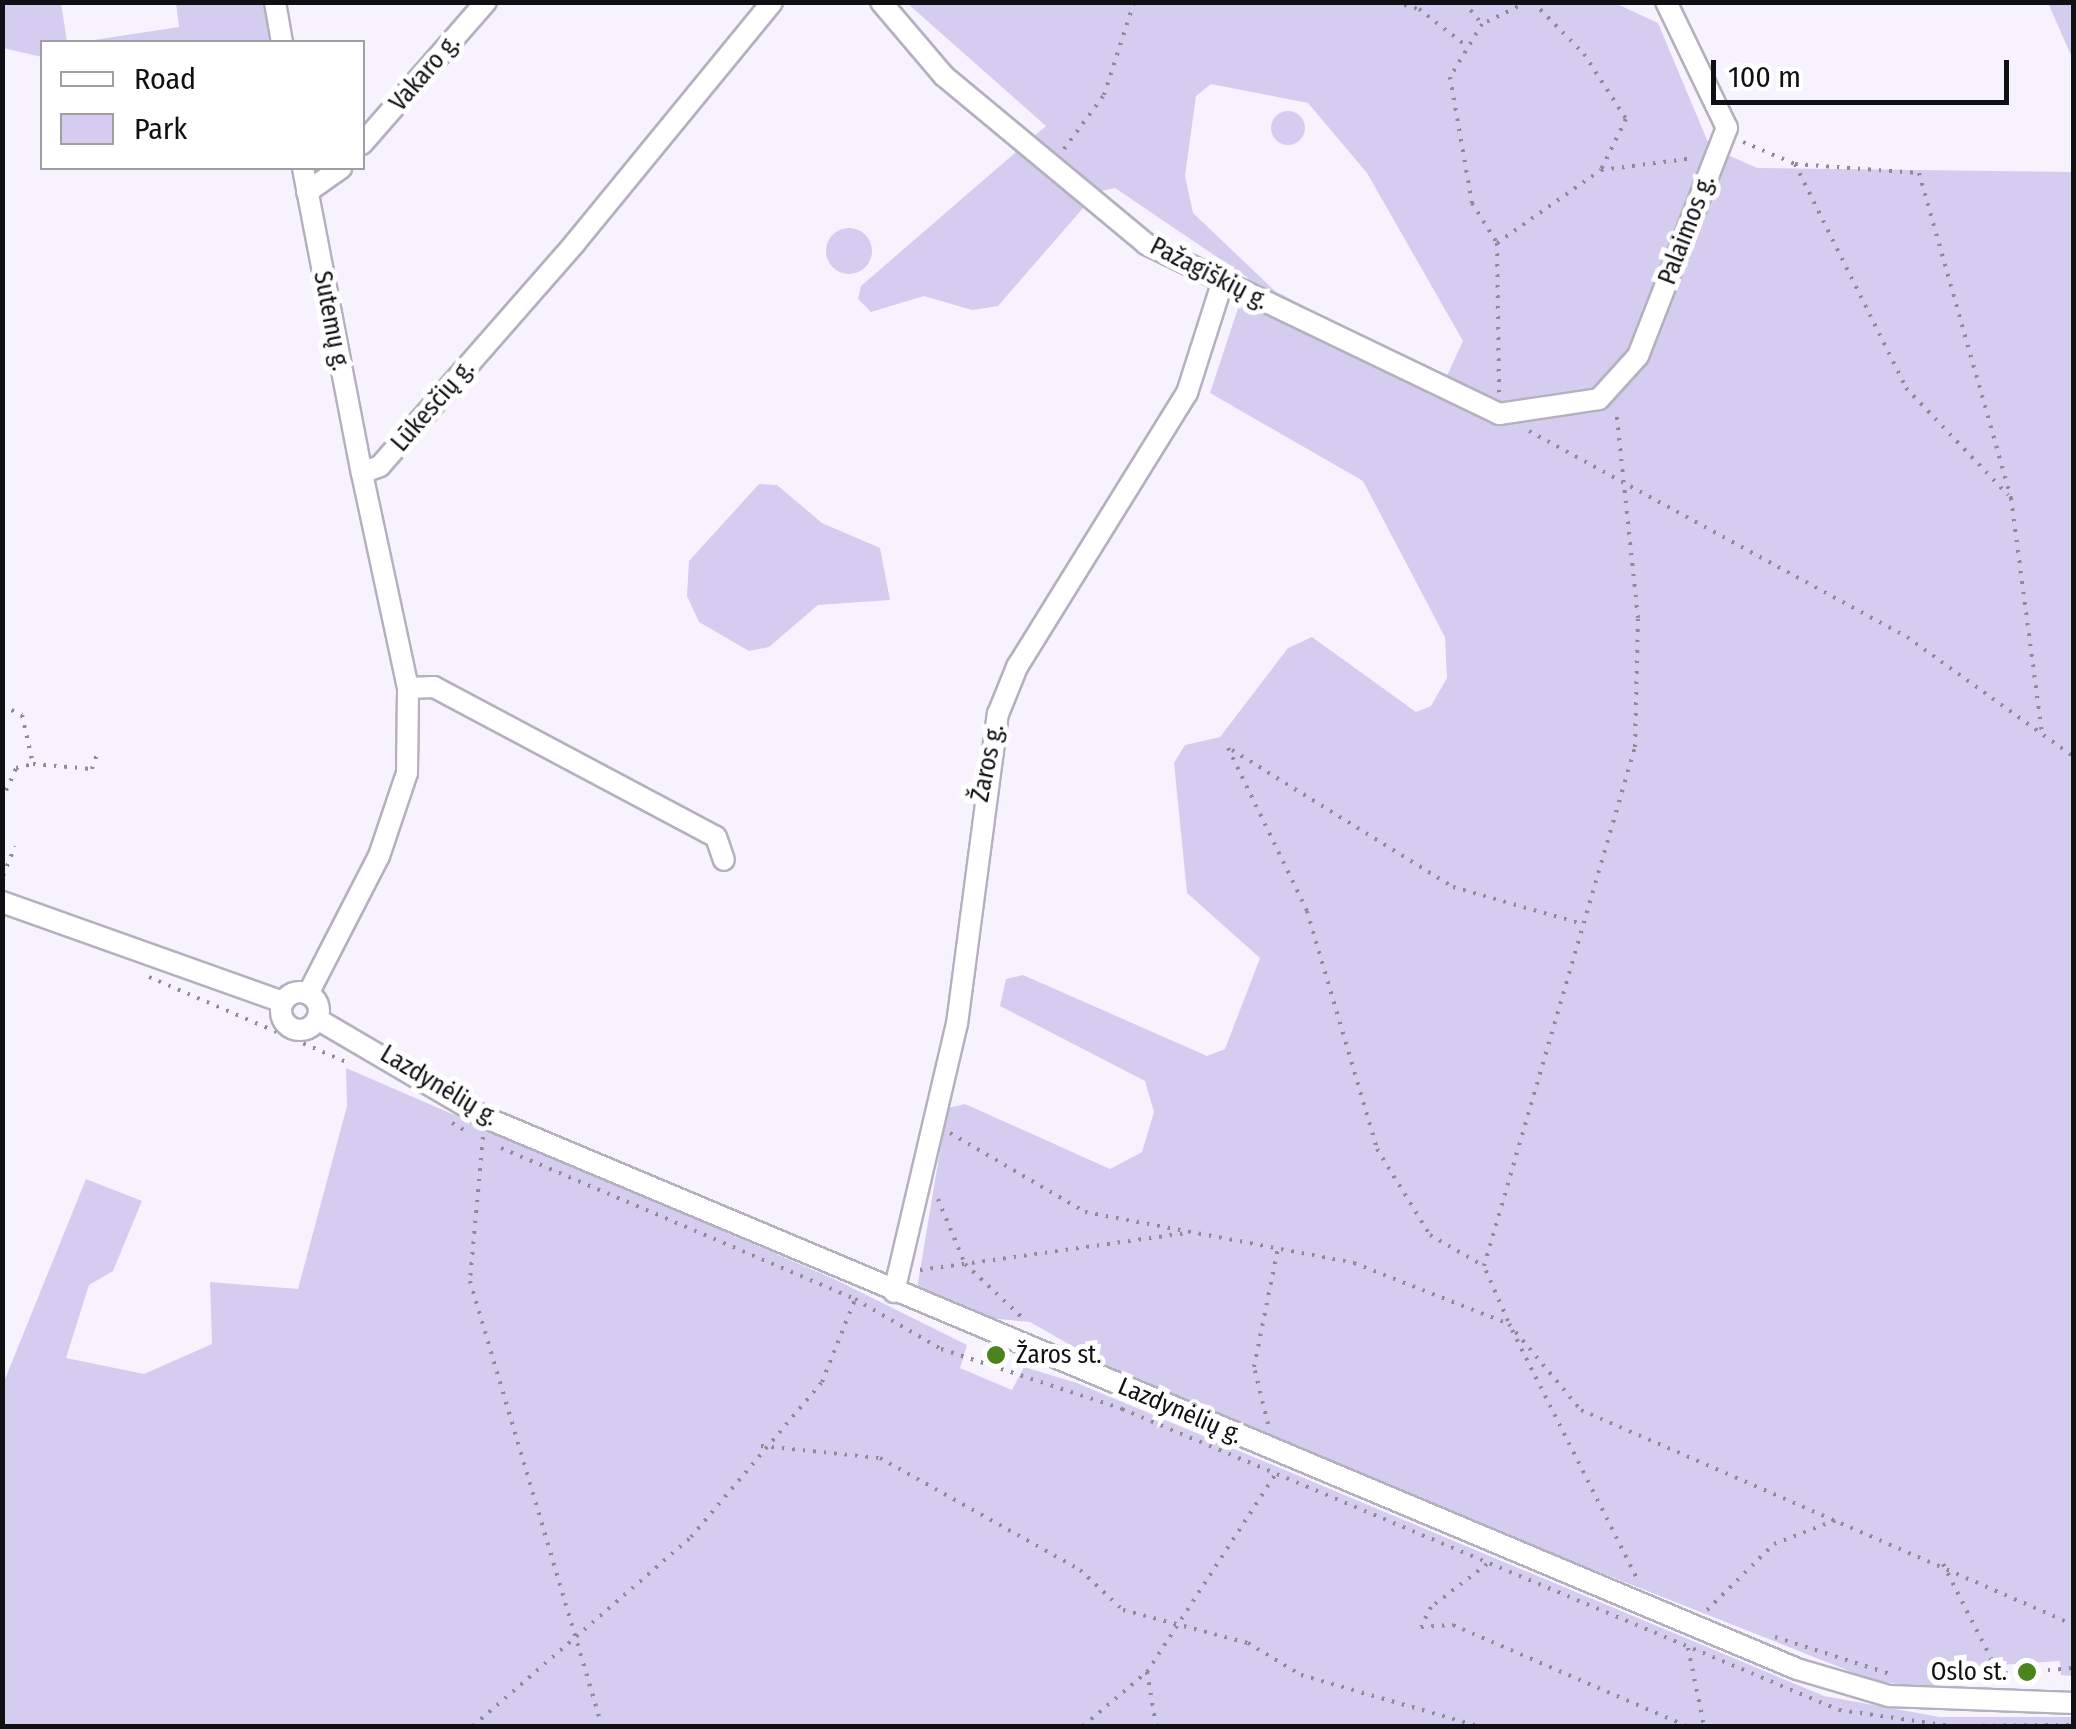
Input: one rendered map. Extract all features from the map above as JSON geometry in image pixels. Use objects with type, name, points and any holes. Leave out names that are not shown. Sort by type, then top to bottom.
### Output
[{"type":"street","points":[[275,2],[282,40]]},
{"type":"street","name":"Vakaro g.","points":[[365,141],[486,2]]},
{"type":"street","name":"Lūkesčių g.","points":[[362,473],[380,466],[562,258],[772,2]]},
{"type":"street","name":"Pažagiškių g.","points":[[881,2],[944,76],[1053,162],[1146,244],[1500,414],[1545,412],[1614,390]]},
{"type":"street","points":[[1666,2],[1727,128]]},
{"type":"street","name":"Palaimos g.","points":[[1614,390],[1638,356],[1727,128]]},
{"type":"street","name":"Sutemų g.","points":[[303,170],[362,473]]},
{"type":"street","points":[[307,192],[338,170]]},
{"type":"street","name":"Žaros g.","points":[[897,1283],[957,1024],[998,714],[1017,667],[1187,393],[1222,283]]},
{"type":"street","points":[[317,1019],[308,994],[397,811],[408,688],[362,473]]},
{"type":"street","points":[[408,688],[434,688],[716,837],[724,860]]},
{"type":"street","points":[[2,902],[283,1002],[308,994]]},
{"type":"street","name":"Lazdynėlių g.","points":[[283,1002],[282,1019],[295,1030],[317,1019],[484,1117],[864,1279],[897,1283],[1282,1454],[1500,1545],[1695,1616],[1889,1696],[2074,1703]]},
{"type":"path","points":[[1053,162],[1104,95],[1134,2]]},
{"type":"path","points":[[1394,2],[1418,9],[1464,44]]},
{"type":"path","points":[[1464,2],[1482,24]]},
{"type":"path","points":[[1601,170],[1626,118],[1584,54],[1530,2],[1482,24],[1464,44],[1450,76],[1472,203],[1498,243],[1500,414],[1907,636],[2074,757]]},
{"type":"path","points":[[1727,128],[1758,156],[1795,164],[1920,173],[2011,498],[2042,734]]},
{"type":"path","points":[[1498,243],[1601,170],[1632,160],[1715,158]]},
{"type":"path","points":[[1795,164],[1906,388],[2011,498]]},
{"type":"path","points":[[1484,1266],[1580,923],[1635,747],[1640,680],[1614,390]]},
{"type":"path","points":[[2,706],[22,715],[32,764]]},
{"type":"path","points":[[1580,923],[1453,887],[1228,748],[1307,912],[1377,1149],[1430,1235],[1484,1266],[1509,1324],[1642,1589]]},
{"type":"path","points":[[2,800],[16,768],[32,764],[92,770],[97,754]]},
{"type":"path","points":[[3,876],[15,846]]},
{"type":"path","points":[[484,1117],[470,1281],[602,1726]]},
{"type":"path","points":[[933,1123],[1085,1212],[1354,1263],[1509,1324],[1581,1410],[1942,1562],[2074,1624]]},
{"type":"path","points":[[924,1166],[965,1264],[992,1298],[1036,1328]]},
{"type":"path","points":[[897,1283],[965,1264],[1192,1232]]},
{"type":"path","points":[[1083,1726],[1148,1672],[1269,1493],[1282,1454],[1254,1367],[1278,1248]]},
{"type":"path","points":[[473,1726],[691,1537],[761,1446],[822,1382],[864,1279]]},
{"type":"path","points":[[761,1446],[880,1458],[1080,1570],[1124,1610],[1248,1643],[1301,1675],[1478,1726]]},
{"type":"path","points":[[1704,1726],[1686,1640],[1695,1616],[1774,1544],[1838,1519]]},
{"type":"path","points":[[1500,1545],[1421,1627],[1453,1625],[1686,1726]]},
{"type":"path","points":[[1942,1562],[1998,1672]]},
{"type":"path","points":[[1695,1616],[1721,1619]]},
{"type":"path","points":[[1756,1630],[1894,1675]]},
{"type":"path","points":[[1952,1679],[2074,1668]]},
{"type":"path","points":[[1148,1672],[1156,1726]]},
{"type":"green space","points":[[3,2],[61,3],[67,40],[40,40],[40,57],[3,48]]},
{"type":"green space","points":[[176,2],[263,3],[270,40],[94,40],[179,27]]},
{"type":"green space","points":[[907,3],[1615,3],[1658,23],[1710,147],[1757,168],[2073,172],[2073,1676],[2061,1675],[2060,1661],[2000,1665],[1922,1688],[1872,1680],[1364,1479],[1128,1378],[1030,1322],[978,1317],[917,1289],[947,1108],[965,1104],[1110,1169],[1142,1152],[1154,1112],[1145,1081],[1000,1006],[1006,979],[1023,975],[1207,1056],[1225,1049],[1260,958],[1187,893],[1174,763],[1185,745],[1220,737],[1288,648],[1312,637],[1416,712],[1431,706],[1447,678],[1445,637],[1363,481],[1210,393],[1248,278],[1115,188],[1097,192],[998,306],[972,310],[924,296],[871,312],[858,299],[861,286],[1046,126]],"holes":[[[1211,84],[1308,103],[1367,173],[1463,341],[1445,380],[1275,291],[1193,213],[1185,176],[1196,96]]]},
{"type":"green space","points":[[2048,3],[2073,3],[2073,57],[2070,53]]},
{"type":"green space","points":[[1288,111],[1300,116],[1305,128],[1300,140],[1288,145],[1276,140],[1271,128],[1276,116]]},
{"type":"green space","points":[[849,228],[865,235],[872,251],[865,267],[849,274],[833,267],[826,251],[833,235]]},
{"type":"green space","points":[[759,484],[777,485],[822,523],[880,548],[890,600],[818,605],[769,647],[749,651],[699,622],[687,596],[689,561]]},
{"type":"green space","points":[[346,1068],[834,1279],[967,1345],[960,1368],[1012,1390],[1024,1367],[1077,1383],[1824,1696],[1940,1717],[2073,1717],[2073,1726],[3,1726],[3,1384],[86,1179],[142,1201],[113,1271],[89,1285],[66,1358],[144,1374],[212,1344],[210,1282],[298,1289],[347,1106]]},
{"type":"place","name":"Žaros st.","points":[[996,1355]]},
{"type":"place","name":"Oslo st.","points":[[2027,1672]]}]
